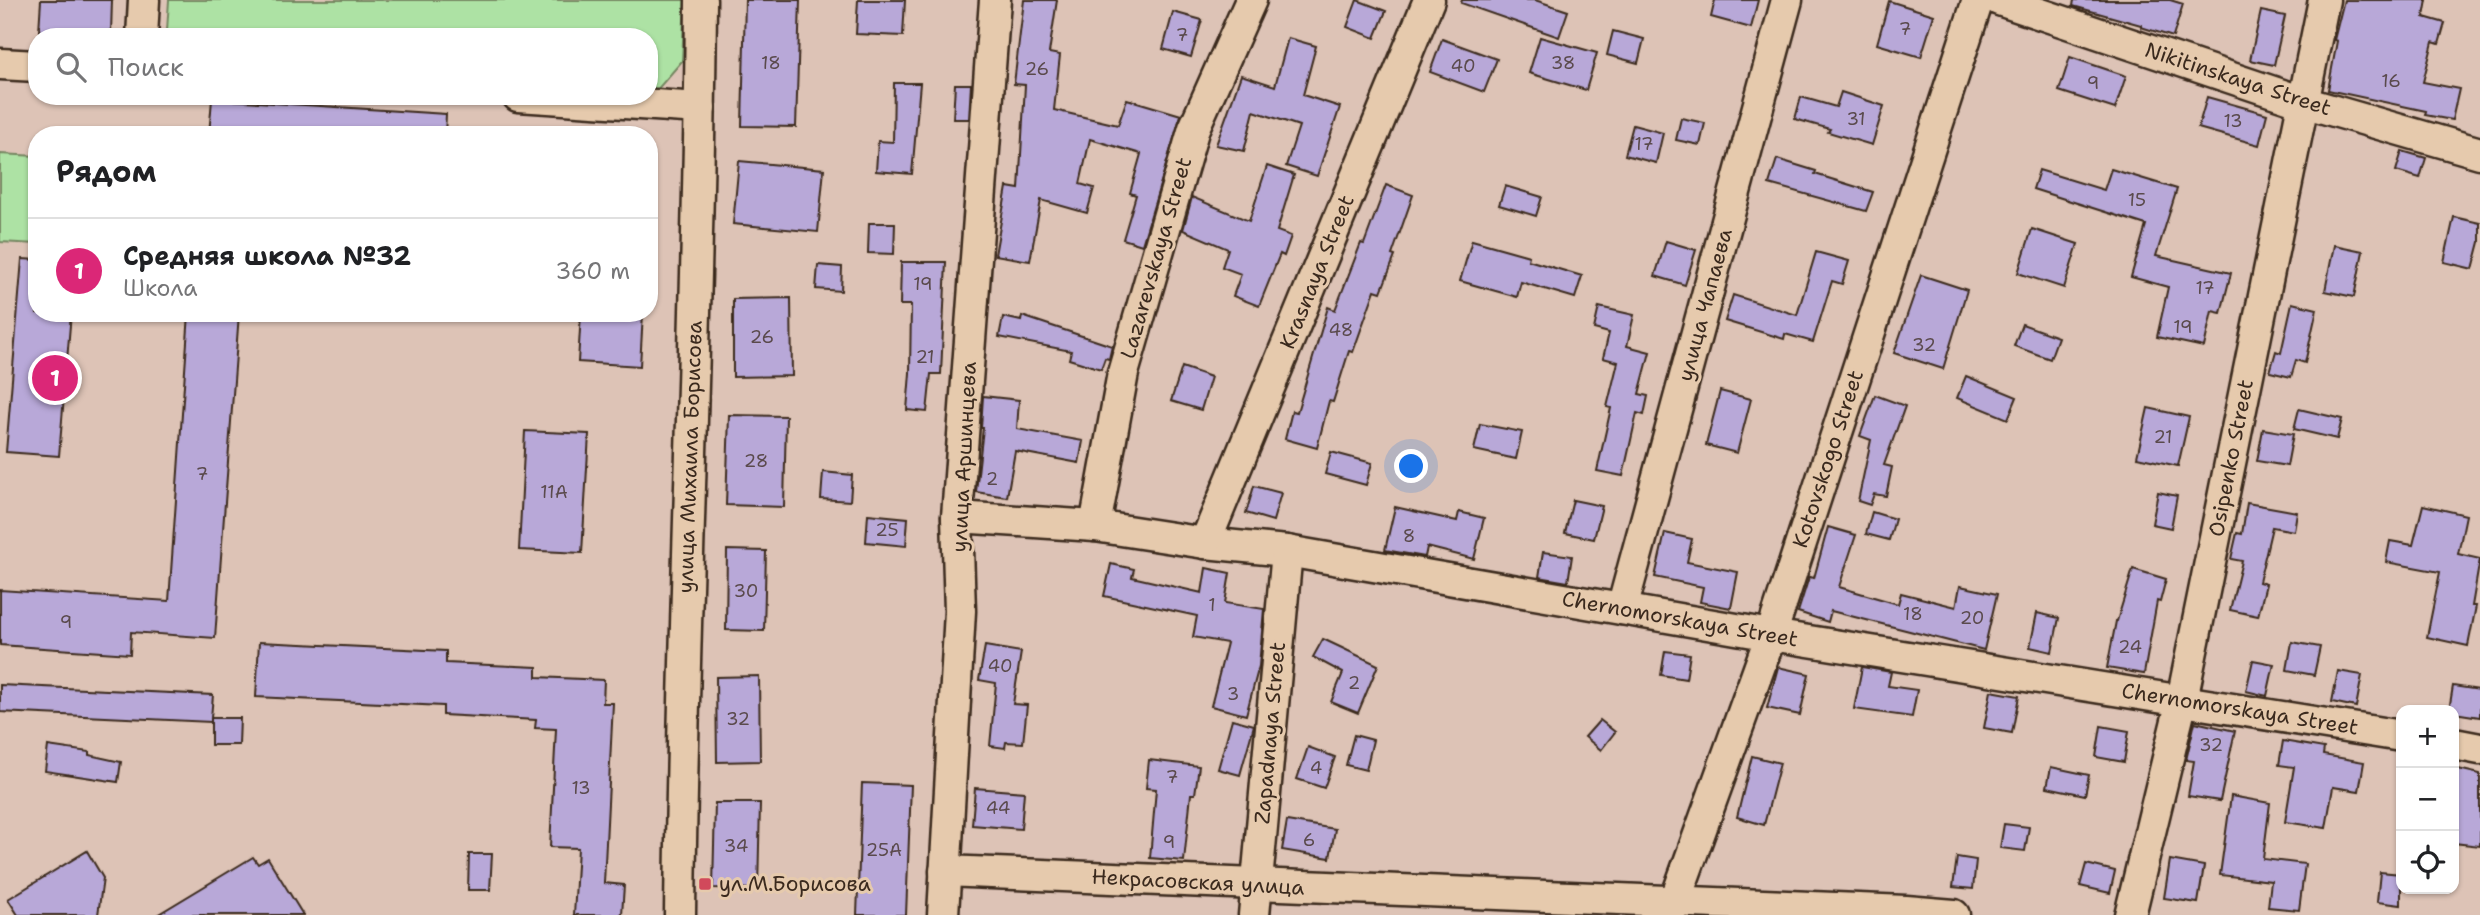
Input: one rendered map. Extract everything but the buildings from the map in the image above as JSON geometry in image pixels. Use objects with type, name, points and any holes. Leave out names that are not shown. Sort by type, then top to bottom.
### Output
[{"type":"street","points":[[142,28],[144,0]]},
{"type":"street","name":"улица Михаила Борисова","points":[[680,915],[682,718],[701,0]]},
{"type":"street","name":"улица Аршинцева","points":[[943,915],[960,611],[957,517],[995,0]]},
{"type":"street","name":"Lazarevskaya Street","points":[[1095,526],[1123,373],[1194,128],[1251,0]]},
{"type":"street","name":"Krasnaya Street","points":[[1205,543],[1429,0]]},
{"type":"street","name":"улица Чапаева","points":[[1622,609],[1787,0]]},
{"type":"street","name":"Kotovskogo Street","points":[[1672,908],[1771,635],[1978,0]]},
{"type":"street","name":"Nikitinskaya Street","points":[[1999,0],[2303,102],[2480,153]]},
{"type":"street","name":"Osipenko Street","points":[[2130,915],[2182,700],[2324,0]]},
{"type":"street","points":[[0,64],[28,66]]},
{"type":"street","points":[[654,105],[700,108]]},
{"type":"street","name":"Chernomorskaya Street","points":[[957,517],[1095,526],[1205,543],[1287,551],[1771,635],[2396,735]]},
{"type":"street","name":"Zapadnaya Street","points":[[1254,915],[1287,551]]},
{"type":"street","points":[[2459,745],[2480,748]]},
{"type":"street","name":"Некрасовская улица","points":[[945,871],[1672,908],[1954,915]]},
{"type":"green space","points":[[169,0],[685,0],[682,61],[658,89],[658,28],[167,28]]},
{"type":"green space","points":[[0,154],[28,156],[28,244],[0,242]]},
{"type":"place","name":"Средняя школа №32","points":[[55,378]]},
{"type":"place","name":"ул.М.Борисова","points":[[705,884]]}]
